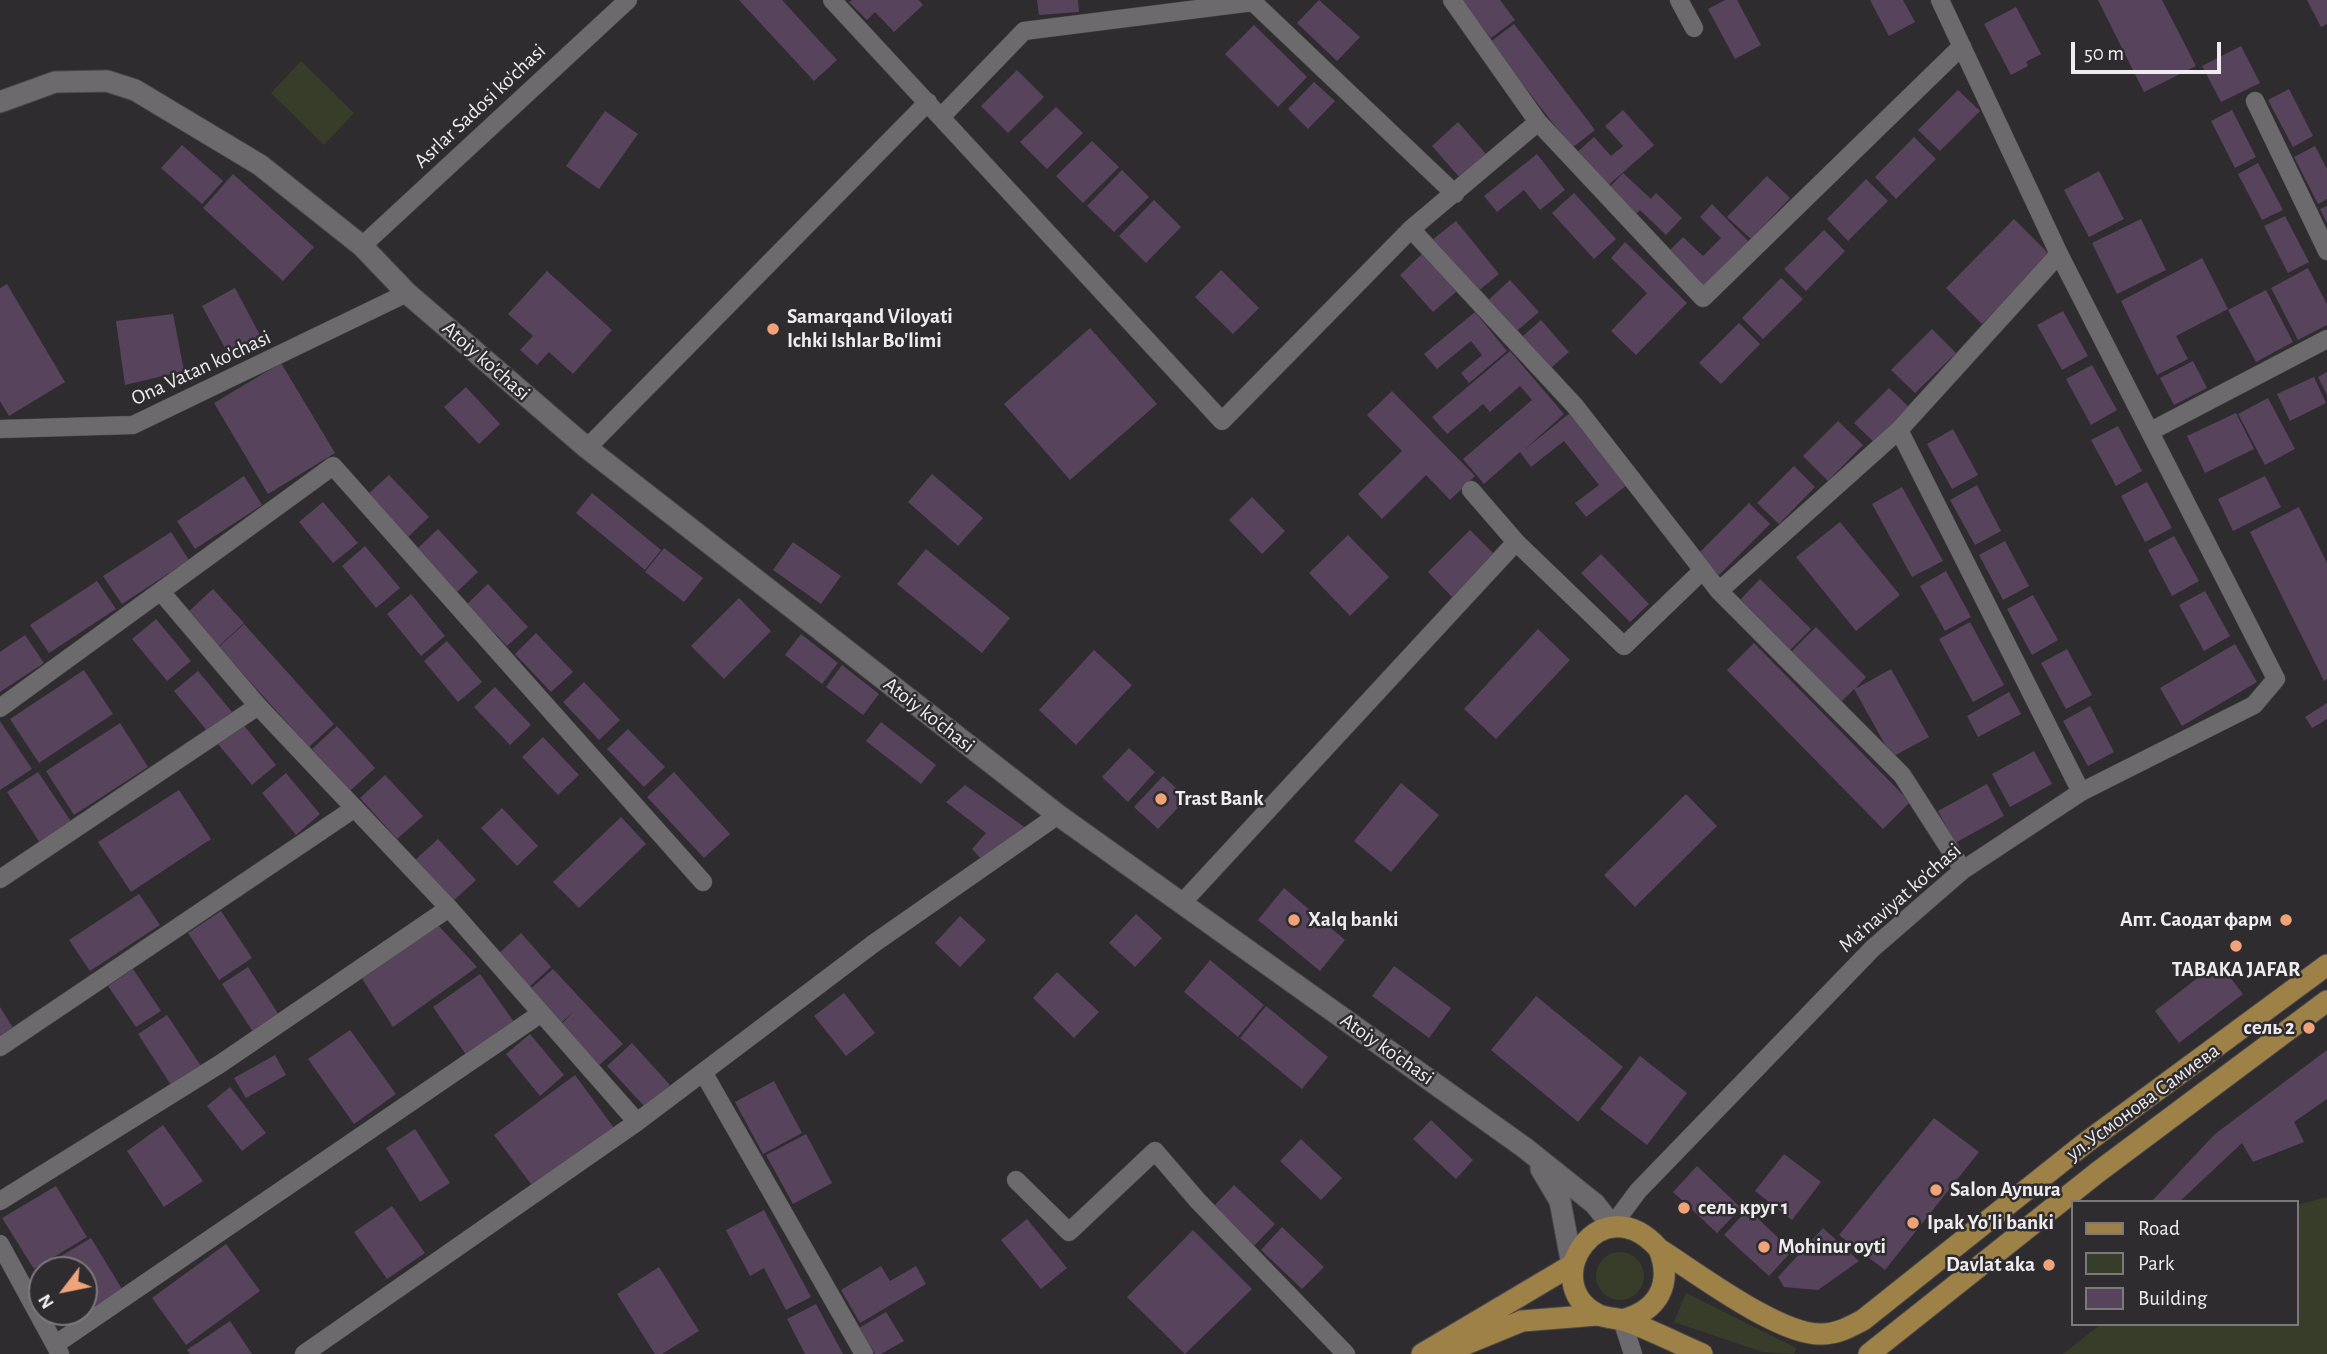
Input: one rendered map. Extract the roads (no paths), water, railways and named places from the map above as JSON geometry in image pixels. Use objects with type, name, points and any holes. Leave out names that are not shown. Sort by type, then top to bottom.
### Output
[{"type":"main road","name":"ул.Усмонова Самиева","points":[[1659,1249],[1797,1331],[1825,1335],[1863,1320],[2084,1144],[2327,965]]},
{"type":"main road","points":[[1869,1354],[2098,1172],[2327,1000]]},
{"type":"main road","points":[[1597,1315],[1582,1302],[1573,1285],[1573,1265],[1586,1239],[1612,1226],[1630,1227],[1647,1235],[1659,1249],[1665,1264],[1665,1280],[1660,1295],[1644,1312],[1622,1320]]},
{"type":"main road","points":[[1422,1354],[1573,1265]]},
{"type":"main road","points":[[1442,1354],[1522,1321],[1597,1315],[1622,1320],[1702,1354]]},
{"type":"street","name":"Asrlar Sadosi ko'chasi","points":[[362,246],[628,0]]},
{"type":"street","points":[[832,0],[1222,421],[1411,229],[1538,122]]},
{"type":"street","points":[[1452,0],[1538,122],[1703,298],[1962,46]]},
{"type":"street","points":[[1679,0],[1694,28]]},
{"type":"street","points":[[1940,0],[2059,254],[2151,431],[2327,339]]},
{"type":"street","points":[[942,117],[1024,31],[1253,2],[1455,194]]},
{"type":"street","name":"Atoiy ko'chasi","points":[[0,102],[55,82],[107,81],[135,90],[260,165],[362,246],[407,293],[587,448],[1058,815],[1525,1148],[1595,1204],[1612,1226]]},
{"type":"street","points":[[2255,101],[2327,251]]},
{"type":"street","points":[[587,448],[928,102]]},
{"type":"street","points":[[1411,229],[1575,406],[1719,591],[1902,775],[1964,870]]},
{"type":"street","points":[[1719,591],[1899,430],[2059,254]]},
{"type":"street","name":"Ona Vatan ko'chasi","points":[[0,429],[133,425],[407,293]]},
{"type":"street","points":[[1899,430],[2081,792]]},
{"type":"street","name":"Ma'naviyat ko'chasi","points":[[1612,1226],[1638,1191],[1873,948],[1964,870],[2081,792],[2254,705],[2276,679],[2151,431]]},
{"type":"street","points":[[0,708],[162,593],[333,466],[704,883]]},
{"type":"street","points":[[1471,490],[1516,542],[1624,646],[1703,570]]},
{"type":"street","points":[[1182,903],[1516,542]]},
{"type":"street","points":[[162,593],[258,706],[449,908],[637,1122]]},
{"type":"street","points":[[0,879],[258,706]]},
{"type":"street","points":[[0,1047],[355,808]]},
{"type":"street","points":[[304,1354],[637,1122],[873,944],[1058,815]]},
{"type":"street","points":[[0,1201],[220,1064],[449,908]]},
{"type":"street","points":[[0,1244],[58,1349],[540,1014]]},
{"type":"street","points":[[704,1072],[864,1354]]},
{"type":"street","name":"Atoiy ko'chasi","points":[[1525,1148],[1560,1201],[1573,1265]]},
{"type":"street","points":[[1017,1180],[1069,1233],[1155,1151],[1198,1201],[1346,1354]]},
{"type":"street","points":[[1622,1320],[1633,1354]]},
{"type":"place","name":"Samarqand Viloyati Ichki Ishlar Bo'limi","points":[[773,329]]},
{"type":"place","name":"Trast Bank","points":[[1161,799]]},
{"type":"place","name":"Xalq banki","points":[[1294,920]]},
{"type":"place","name":"Апт. Саодат фарм","points":[[2286,920]]},
{"type":"place","name":"TABAKA JAFAR","points":[[2236,946]]},
{"type":"place","name":"сель 2","points":[[2309,1028]]},
{"type":"place","name":"Salon Aynura","points":[[1936,1190]]},
{"type":"place","name":"сель круг 1","points":[[1684,1208]]},
{"type":"place","name":"Ipak Yo'li banki","points":[[1913,1223]]},
{"type":"place","name":"Mohinur oyti","points":[[1764,1247]]},
{"type":"place","name":"Davlat aka","points":[[2049,1265]]}]
